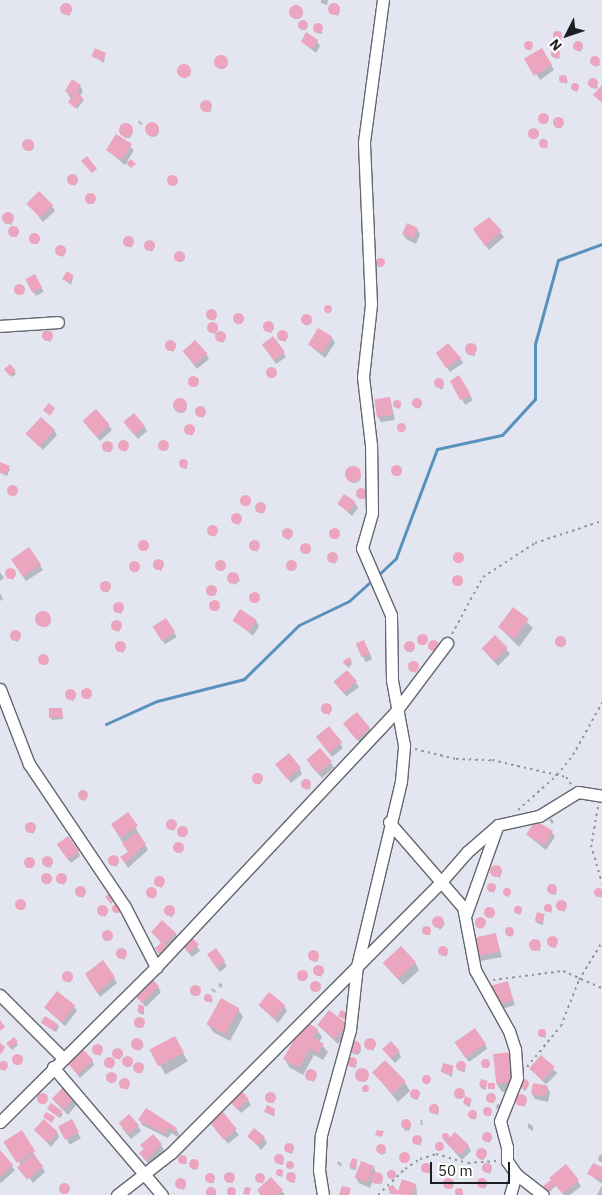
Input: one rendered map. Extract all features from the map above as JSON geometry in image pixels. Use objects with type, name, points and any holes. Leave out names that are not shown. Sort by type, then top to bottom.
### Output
[{"type":"street","points":[[323,1195],[319,1170],[321,1135],[350,1030],[357,966],[389,822],[401,781],[404,745],[396,710],[392,680],[391,615],[362,548],[372,513],[371,445],[364,377],[371,304],[364,142],[382,0]]},
{"type":"street","points":[[0,326],[58,322]]},
{"type":"street","points":[[0,1122],[53,1067],[156,967],[396,710],[448,643]]},
{"type":"street","points":[[0,689],[29,764],[125,907],[156,967]]},
{"type":"street","points":[[117,1195],[142,1173],[171,1153],[440,883],[467,852],[498,825],[539,816],[578,792],[602,796]]},
{"type":"street","points":[[389,822],[466,914]]},
{"type":"street","points":[[498,825],[466,914],[467,940],[481,982],[509,1031],[515,1049],[517,1078],[500,1121],[507,1147],[507,1161],[516,1174],[543,1195]]},
{"type":"street","points":[[0,995],[63,1058]]},
{"type":"street","points":[[53,1067],[162,1195]]},
{"type":"street","points":[[510,1195],[516,1174]]},
{"type":"path","points":[[448,643],[483,577],[535,543],[602,521]]},
{"type":"path","points":[[498,825],[557,775],[573,755],[602,703]]},
{"type":"path","points":[[404,745],[425,753],[456,759],[492,760],[566,777],[578,792]]},
{"type":"path","points":[[602,796],[591,845],[602,882]]},
{"type":"path","points":[[517,1078],[548,1045],[561,1026],[580,980],[602,942]]},
{"type":"path","points":[[481,982],[563,972],[602,988]]},
{"type":"path","points":[[378,1195],[405,1169],[420,1159],[436,1154],[468,1163],[507,1161]]},
{"type":"building","points":[[64,3],[68,3],[72,9],[68,15],[64,15],[60,11],[60,7]]},
{"type":"building","points":[[334,3],[340,9],[334,15],[328,9]]},
{"type":"building","points":[[296,5],[301,7],[303,12],[301,17],[296,19],[291,17],[289,12],[291,7]]},
{"type":"building","points":[[303,20],[308,25],[303,30],[298,25]]},
{"type":"building","points":[[316,23],[320,23],[323,28],[322,32],[316,33],[313,30],[313,26]]},
{"type":"building","points":[[557,30],[562,35],[557,40],[552,35]]},
{"type":"building","points":[[306,32],[318,40],[313,49],[301,42]]},
{"type":"building","points":[[528,40],[533,45],[528,50],[523,45]]},
{"type":"building","points":[[576,41],[580,41],[583,46],[582,50],[576,51],[573,48],[573,44]]},
{"type":"building","points":[[95,48],[106,53],[102,61],[91,56]]},
{"type":"building","points":[[542,48],[552,65],[534,76],[524,58]]},
{"type":"building","points":[[555,49],[559,53],[555,57],[551,53]]},
{"type":"building","points":[[221,55],[226,57],[228,62],[226,67],[221,69],[216,67],[214,62],[216,57]]},
{"type":"building","points":[[593,56],[597,56],[600,61],[599,65],[593,66],[590,63],[590,59]]},
{"type":"building","points":[[184,64],[189,66],[191,71],[189,76],[184,78],[179,76],[177,71],[179,66]]},
{"type":"building","points":[[563,75],[567,79],[563,83],[559,79]]},
{"type":"building","points":[[593,78],[598,83],[593,88],[588,83]]},
{"type":"building","points":[[72,79],[81,85],[77,92],[83,98],[75,108],[68,102],[73,96],[65,91]]},
{"type":"building","points":[[575,83],[579,87],[575,91],[571,87]]},
{"type":"building","points":[[602,85],[602,103],[593,95]]},
{"type":"building","points":[[206,100],[212,106],[206,112],[200,106]]},
{"type":"building","points":[[543,112],[549,118],[543,124],[537,118]]},
{"type":"building","points":[[558,116],[564,122],[558,128],[552,122]]},
{"type":"building","points":[[152,122],[157,124],[159,129],[157,134],[152,136],[147,134],[145,129],[147,124]]},
{"type":"building","points":[[126,123],[131,125],[133,130],[131,135],[126,137],[121,135],[119,130],[121,125]]},
{"type":"building","points":[[531,128],[535,128],[538,133],[537,137],[531,138],[528,135],[528,131]]},
{"type":"building","points":[[116,134],[132,144],[122,160],[106,150]]},
{"type":"building","points":[[543,138],[548,143],[543,148],[538,143]]},
{"type":"building","points":[[26,139],[30,139],[34,145],[30,151],[26,151],[22,147],[22,143]]},
{"type":"building","points":[[87,156],[97,169],[92,173],[81,161]]},
{"type":"building","points":[[131,159],[136,164],[131,168],[126,163]]},
{"type":"building","points":[[70,174],[74,174],[77,179],[76,183],[70,184],[67,181],[67,177]]},
{"type":"building","points":[[172,174],[178,180],[172,186],[166,180]]},
{"type":"building","points":[[39,191],[53,205],[40,218],[26,204]]},
{"type":"building","points":[[88,193],[92,193],[95,198],[94,202],[88,203],[85,200],[85,196]]},
{"type":"building","points":[[8,212],[14,218],[8,224],[2,218]]},
{"type":"building","points":[[489,217],[502,231],[485,246],[473,229]]},
{"type":"building","points":[[407,223],[418,228],[413,239],[402,234]]},
{"type":"building","points":[[11,226],[15,226],[18,231],[17,235],[11,236],[8,233],[8,229]]},
{"type":"building","points":[[32,233],[36,233],[39,238],[38,242],[32,243],[29,240],[29,236]]},
{"type":"building","points":[[126,236],[130,236],[133,241],[132,245],[126,246],[123,243],[123,239]]},
{"type":"building","points":[[147,240],[151,240],[154,245],[153,249],[147,250],[144,247],[144,243]]},
{"type":"building","points":[[58,245],[62,245],[65,250],[64,254],[58,255],[55,252],[55,248]]},
{"type":"building","points":[[177,251],[181,251],[184,256],[183,260],[177,261],[174,258],[174,254]]},
{"type":"building","points":[[380,258],[384,262],[380,266],[376,262]]},
{"type":"building","points":[[67,271],[74,276],[69,283],[62,279]]},
{"type":"building","points":[[35,274],[42,287],[32,292],[25,279]]},
{"type":"building","points":[[17,284],[21,284],[24,289],[23,293],[17,294],[14,291],[14,287]]},
{"type":"building","points":[[328,305],[332,309],[328,313],[324,309]]},
{"type":"building","points":[[209,309],[213,309],[216,314],[215,318],[209,319],[206,316],[206,312]]},
{"type":"building","points":[[236,313],[240,313],[243,318],[242,322],[236,323],[233,320],[233,316]]},
{"type":"building","points":[[306,313],[312,319],[306,325],[300,319]]},
{"type":"building","points":[[266,321],[270,321],[273,326],[272,330],[266,331],[263,328],[263,324]]},
{"type":"building","points":[[210,322],[214,322],[217,327],[216,331],[210,332],[207,329],[207,325]]},
{"type":"building","points":[[318,328],[333,337],[323,353],[308,344]]},
{"type":"building","points":[[45,330],[49,330],[52,335],[51,339],[45,340],[42,337],[42,333]]},
{"type":"building","points":[[280,330],[284,330],[287,335],[286,339],[280,340],[277,337],[277,333]]},
{"type":"building","points":[[218,331],[222,331],[225,336],[224,340],[218,341],[215,338],[215,334]]},
{"type":"building","points":[[273,336],[285,352],[274,360],[262,344]]},
{"type":"building","points":[[168,340],[172,340],[175,345],[174,349],[168,350],[165,347],[165,343]]},
{"type":"building","points":[[195,340],[207,353],[195,365],[183,352]]},
{"type":"building","points":[[448,343],[461,358],[446,368],[436,353]]},
{"type":"building","points":[[469,343],[473,343],[477,349],[473,355],[469,355],[465,351],[465,347]]},
{"type":"building","points":[[10,364],[16,371],[10,376],[4,369]]},
{"type":"building","points":[[269,367],[273,367],[276,372],[275,376],[269,377],[266,374],[266,370]]},
{"type":"building","points":[[459,375],[471,395],[460,400],[450,381]]},
{"type":"building","points":[[191,376],[195,376],[198,381],[197,385],[191,386],[188,383],[188,379]]},
{"type":"building","points":[[437,378],[441,378],[444,383],[443,387],[437,388],[434,385],[434,381]]},
{"type":"building","points":[[390,397],[393,415],[377,417],[374,400]]},
{"type":"building","points":[[177,398],[183,398],[187,405],[183,412],[177,412],[173,408],[173,402]]},
{"type":"building","points":[[417,398],[422,403],[417,408],[412,403]]},
{"type":"building","points":[[397,400],[401,404],[397,408],[393,404]]},
{"type":"building","points":[[49,403],[55,408],[50,416],[43,410]]},
{"type":"building","points":[[198,406],[202,406],[205,411],[204,415],[198,416],[195,413],[195,409]]},
{"type":"building","points":[[96,409],[110,425],[96,437],[82,421]]},
{"type":"building","points":[[134,413],[145,426],[134,435],[123,422]]},
{"type":"building","points":[[41,417],[55,430],[39,447],[25,434]]},
{"type":"building","points":[[401,423],[405,427],[401,431],[397,427]]},
{"type":"building","points":[[187,424],[191,424],[194,429],[193,433],[187,434],[184,431],[184,427]]},
{"type":"building","points":[[121,440],[125,440],[128,445],[127,449],[121,450],[118,447],[118,443]]},
{"type":"building","points":[[161,440],[165,440],[168,445],[167,449],[161,450],[158,447],[158,443]]},
{"type":"building","points":[[105,441],[109,441],[112,446],[111,450],[105,451],[102,448],[102,444]]},
{"type":"building","points":[[183,459],[187,463],[183,467],[179,463]]},
{"type":"building","points":[[0,462],[10,466],[6,475],[0,472]]},
{"type":"building","points":[[394,465],[398,465],[401,470],[400,474],[394,475],[391,472],[391,468]]},
{"type":"building","points":[[353,466],[361,474],[353,482],[345,474]]},
{"type":"building","points":[[10,485],[14,485],[17,490],[16,494],[10,495],[7,492],[7,488]]},
{"type":"building","points":[[359,488],[363,488],[366,493],[365,497],[359,498],[356,495],[356,491]]},
{"type":"building","points":[[344,494],[356,502],[349,512],[337,504]]},
{"type":"building","points":[[243,495],[247,495],[250,500],[249,504],[243,505],[240,502],[240,498]]},
{"type":"building","points":[[258,502],[262,502],[265,507],[264,511],[258,512],[255,509],[255,505]]},
{"type":"building","points":[[234,513],[238,513],[241,518],[240,522],[234,523],[231,520],[231,516]]},
{"type":"building","points":[[210,525],[214,525],[217,530],[216,534],[210,535],[207,532],[207,528]]},
{"type":"building","points":[[285,528],[289,528],[292,533],[291,537],[285,538],[282,535],[282,531]]},
{"type":"building","points":[[332,528],[336,528],[339,533],[338,537],[332,538],[329,535],[329,531]]},
{"type":"building","points":[[141,540],[145,540],[148,545],[147,549],[141,550],[138,547],[138,543]]},
{"type":"building","points":[[252,540],[256,540],[259,545],[258,549],[252,550],[249,547],[249,543]]},
{"type":"building","points":[[303,543],[307,543],[310,548],[309,552],[303,553],[300,550],[300,546]]},
{"type":"building","points":[[29,547],[41,564],[23,577],[11,560]]},
{"type":"building","points":[[330,552],[334,552],[337,557],[336,561],[330,562],[327,559],[327,555]]},
{"type":"building","points":[[456,552],[460,552],[463,557],[462,561],[456,562],[453,559],[453,555]]},
{"type":"building","points":[[156,559],[160,559],[163,564],[162,568],[156,569],[153,566],[153,562]]},
{"type":"building","points":[[218,560],[222,560],[225,565],[224,569],[218,570],[215,567],[215,563]]},
{"type":"building","points":[[289,560],[293,560],[296,565],[295,569],[289,570],[286,567],[286,563]]},
{"type":"building","points":[[132,561],[136,561],[139,566],[138,570],[132,571],[129,568],[129,564]]},
{"type":"building","points":[[8,568],[12,568],[15,573],[14,577],[8,578],[5,575],[5,571]]},
{"type":"building","points":[[233,572],[239,578],[233,584],[227,578]]},
{"type":"building","points":[[455,575],[459,575],[462,580],[461,584],[455,585],[452,582],[452,578]]},
{"type":"building","points":[[103,581],[107,581],[110,586],[109,590],[103,591],[100,588],[100,584]]},
{"type":"building","points":[[209,585],[213,585],[216,590],[215,594],[209,595],[206,592],[206,588]]},
{"type":"building","points":[[252,592],[256,592],[259,597],[258,601],[252,602],[249,599],[249,595]]},
{"type":"building","points":[[212,600],[216,600],[219,605],[218,609],[212,610],[209,607],[209,603]]},
{"type":"building","points":[[116,602],[120,602],[123,607],[122,611],[116,612],[113,609],[113,605]]},
{"type":"building","points":[[513,607],[529,619],[514,639],[498,627]]},
{"type":"building","points":[[240,609],[257,620],[249,632],[232,621]]},
{"type":"building","points":[[43,611],[51,619],[43,627],[35,619]]},
{"type":"building","points":[[166,618],[175,632],[162,641],[153,627]]},
{"type":"building","points":[[114,620],[118,620],[121,625],[120,629],[114,630],[111,627],[111,623]]},
{"type":"building","points":[[13,630],[17,630],[20,635],[19,639],[13,640],[10,637],[10,633]]},
{"type":"building","points":[[420,634],[424,634],[427,639],[426,643],[420,644],[417,641],[417,637]]},
{"type":"building","points":[[495,635],[508,648],[494,661],[482,648]]},
{"type":"building","points":[[558,636],[562,636],[565,641],[564,645],[558,646],[555,643],[555,639]]},
{"type":"building","points":[[364,640],[370,654],[362,657],[356,644]]},
{"type":"building","points":[[431,640],[435,640],[438,645],[437,649],[431,650],[428,647],[428,643]]},
{"type":"building","points":[[118,641],[122,641],[125,646],[124,650],[118,651],[115,648],[115,644]]},
{"type":"building","points":[[407,641],[411,641],[414,646],[413,650],[407,651],[404,648],[404,644]]},
{"type":"building","points":[[41,654],[45,654],[48,659],[47,663],[41,664],[38,661],[38,657]]},
{"type":"building","points":[[349,657],[352,661],[346,666],[343,662]]},
{"type":"building","points":[[411,661],[415,661],[418,666],[417,670],[411,671],[408,668],[408,664]]},
{"type":"building","points":[[347,670],[357,681],[344,693],[334,682]]},
{"type":"building","points":[[84,688],[88,688],[91,693],[90,697],[84,698],[81,695],[81,691]]},
{"type":"building","points":[[68,689],[72,689],[75,694],[74,698],[68,699],[65,696],[65,692]]},
{"type":"building","points":[[324,703],[328,703],[331,708],[330,712],[324,713],[321,710],[321,706]]},
{"type":"building","points":[[49,708],[62,708],[63,717],[49,718]]},
{"type":"building","points":[[357,712],[370,728],[356,740],[343,723]]},
{"type":"building","points":[[329,726],[342,742],[329,753],[316,737]]},
{"type":"building","points":[[320,748],[332,762],[318,773],[306,760]]},
{"type":"building","points":[[289,753],[301,768],[287,779],[275,764]]},
{"type":"building","points":[[255,773],[259,773],[262,778],[261,782],[255,783],[252,780],[252,776]]},
{"type":"building","points":[[306,779],[311,784],[306,789],[301,784]]},
{"type":"building","points":[[83,790],[88,795],[83,800],[78,795]]},
{"type":"building","points":[[128,812],[138,826],[121,838],[111,824]]},
{"type":"building","points":[[169,819],[173,819],[176,824],[175,828],[169,829],[166,826],[166,822]]},
{"type":"building","points":[[535,820],[553,831],[544,845],[526,835]]},
{"type":"building","points":[[28,822],[32,822],[35,827],[34,831],[28,832],[25,829],[25,825]]},
{"type":"building","points":[[180,826],[184,826],[187,831],[186,835],[180,836],[177,833],[177,829]]},
{"type":"building","points":[[137,832],[146,844],[125,863],[120,857],[128,852],[122,843]]},
{"type":"building","points":[[68,836],[79,851],[68,860],[57,844]]},
{"type":"building","points":[[176,842],[180,842],[183,847],[182,851],[176,852],[173,849],[173,845]]},
{"type":"building","points":[[111,855],[115,855],[118,860],[117,864],[111,865],[108,862],[108,858]]},
{"type":"building","points":[[45,856],[49,856],[52,861],[51,865],[45,866],[42,863],[42,859]]},
{"type":"building","points":[[27,857],[31,857],[34,862],[33,866],[27,867],[24,864],[24,860]]},
{"type":"building","points":[[494,865],[498,865],[502,871],[498,877],[494,877],[490,873],[490,869]]},
{"type":"building","points":[[44,873],[48,873],[51,878],[50,882],[44,883],[41,880],[41,876]]},
{"type":"building","points":[[59,873],[63,873],[66,878],[65,882],[59,883],[56,880],[56,876]]},
{"type":"building","points":[[157,876],[161,876],[164,881],[163,885],[157,886],[154,883],[154,879]]},
{"type":"building","points":[[491,882],[496,887],[491,892],[486,887]]},
{"type":"building","points":[[550,884],[554,884],[557,889],[556,893],[550,894],[547,891],[547,887]]},
{"type":"building","points":[[78,886],[82,886],[85,891],[84,895],[78,896],[75,893],[75,889]]},
{"type":"building","points":[[149,887],[153,887],[156,892],[155,896],[149,897],[146,894],[146,890]]},
{"type":"building","points":[[598,887],[603,892],[598,897],[593,892]]},
{"type":"building","points":[[507,888],[511,892],[507,896],[503,892]]},
{"type":"building","points":[[112,891],[117,898],[111,904],[105,897]]},
{"type":"building","points":[[18,899],[22,899],[25,904],[24,908],[18,909],[15,906],[15,902]]},
{"type":"building","points":[[561,899],[567,905],[561,911],[555,905]]},
{"type":"building","points":[[116,904],[120,908],[116,912],[112,908]]},
{"type":"building","points":[[548,904],[552,908],[548,912],[544,908]]},
{"type":"building","points":[[100,905],[104,905],[107,910],[106,914],[100,915],[97,912],[97,908]]},
{"type":"building","points":[[167,905],[171,905],[174,910],[173,914],[167,915],[164,912],[164,908]]},
{"type":"building","points":[[518,906],[522,910],[518,914],[514,910]]},
{"type":"building","points":[[487,907],[491,907],[494,912],[493,916],[487,917],[484,914],[484,910]]},
{"type":"building","points":[[537,912],[545,914],[543,923],[535,921]]},
{"type":"building","points":[[436,916],[440,916],[444,922],[440,928],[436,928],[432,924],[432,920]]},
{"type":"building","points":[[480,916],[486,922],[480,928],[474,922]]},
{"type":"building","points":[[162,920],[176,933],[165,944],[170,951],[161,957],[155,948],[162,942],[151,932]]},
{"type":"building","points":[[426,925],[431,930],[426,935],[421,930]]},
{"type":"building","points":[[509,926],[514,931],[509,936],[504,931]]},
{"type":"building","points":[[105,930],[109,930],[112,935],[111,939],[105,940],[102,937],[102,933]]},
{"type":"building","points":[[496,933],[500,952],[476,957],[473,938]]},
{"type":"building","points":[[552,935],[558,941],[552,947],[546,941]]},
{"type":"building","points":[[192,937],[199,945],[189,953],[181,944]]},
{"type":"building","points":[[535,939],[541,945],[535,951],[529,945]]},
{"type":"building","points":[[401,946],[416,962],[398,979],[383,963]]},
{"type":"building","points":[[443,946],[448,951],[443,956],[438,951]]},
{"type":"building","points":[[119,948],[123,948],[126,953],[125,957],[119,958],[116,955],[116,951]]},
{"type":"building","points":[[216,948],[225,961],[216,967],[207,954]]},
{"type":"building","points":[[311,950],[315,950],[318,955],[317,959],[311,960],[308,957],[308,953]]},
{"type":"building","points":[[103,960],[115,977],[97,993],[85,974]]},
{"type":"building","points":[[316,965],[320,965],[323,970],[322,974],[316,975],[313,972],[313,968]]},
{"type":"building","points":[[300,970],[304,970],[307,975],[306,979],[300,980],[297,977],[297,973]]},
{"type":"building","points":[[65,971],[69,971],[72,976],[71,980],[65,981],[62,978],[62,974]]},
{"type":"building","points":[[148,975],[159,986],[142,1003],[131,992]]},
{"type":"building","points":[[313,981],[317,981],[320,986],[319,990],[313,991],[310,988],[310,984]]},
{"type":"building","points":[[508,981],[513,1000],[493,1006],[488,986]]},
{"type":"building","points":[[193,985],[197,985],[200,990],[199,994],[193,995],[190,992],[190,988]]},
{"type":"building","points":[[57,991],[75,1005],[62,1022],[44,1008]]},
{"type":"building","points":[[269,992],[285,1005],[275,1018],[258,1005]]},
{"type":"building","points":[[208,994],[212,998],[208,1002],[204,998]]},
{"type":"building","points":[[221,998],[239,1008],[225,1034],[206,1024]]},
{"type":"building","points":[[139,1004],[144,1006],[143,1013],[137,1011]]},
{"type":"building","points":[[329,1010],[347,1024],[335,1039],[317,1025]]},
{"type":"building","points":[[341,1010],[349,1014],[346,1020],[338,1016]]},
{"type":"building","points":[[45,1016],[58,1024],[53,1031],[41,1023]]},
{"type":"building","points":[[137,1017],[141,1017],[144,1022],[143,1026],[137,1027],[134,1024],[134,1020]]},
{"type":"building","points":[[0,1020],[5,1027],[0,1031]]},
{"type":"building","points":[[305,1021],[318,1029],[313,1037],[324,1044],[318,1053],[310,1048],[299,1068],[283,1059]]},
{"type":"building","points":[[475,1028],[486,1044],[465,1058],[455,1042]]},
{"type":"building","points":[[542,1029],[546,1033],[542,1037],[538,1033]]},
{"type":"building","points":[[175,1036],[184,1053],[158,1066],[149,1050]]},
{"type":"building","points":[[14,1037],[18,1042],[10,1048],[6,1043]]},
{"type":"building","points":[[137,1038],[143,1044],[137,1050],[131,1044]]},
{"type":"building","points":[[372,1038],[375,1039],[375,1049],[368,1050],[365,1049],[364,1042],[365,1039]]},
{"type":"building","points":[[357,1041],[360,1042],[360,1052],[353,1053],[350,1052],[349,1045],[350,1042]]},
{"type":"building","points":[[391,1041],[400,1051],[391,1059],[382,1049]]},
{"type":"building","points":[[0,1043],[5,1047],[0,1054]]},
{"type":"building","points":[[95,1044],[99,1044],[102,1049],[101,1053],[95,1054],[92,1051],[92,1047]]},
{"type":"building","points":[[81,1047],[93,1060],[78,1074],[66,1061]]},
{"type":"building","points":[[115,1048],[119,1048],[122,1053],[121,1057],[115,1058],[112,1055],[112,1051]]},
{"type":"building","points":[[512,1052],[515,1082],[496,1084],[493,1054]]},
{"type":"building","points":[[15,1054],[19,1054],[22,1059],[21,1063],[15,1064],[12,1061],[12,1057]]},
{"type":"building","points":[[541,1055],[555,1067],[543,1080],[529,1069]]},
{"type":"building","points":[[125,1056],[129,1056],[132,1061],[131,1065],[125,1066],[122,1063],[122,1059]]},
{"type":"building","points":[[107,1057],[111,1057],[114,1062],[113,1066],[107,1067],[104,1064],[104,1060]]},
{"type":"building","points":[[352,1057],[357,1062],[352,1067],[347,1062]]},
{"type":"building","points":[[485,1058],[490,1063],[485,1068],[480,1063]]},
{"type":"building","points":[[3,1060],[8,1065],[3,1070],[-2,1065]]},
{"type":"building","points":[[385,1060],[406,1082],[393,1094],[372,1073]]},
{"type":"building","points":[[459,1061],[463,1061],[466,1066],[465,1070],[459,1071],[456,1068],[456,1064]]},
{"type":"building","points":[[136,1062],[140,1062],[143,1067],[142,1071],[136,1072],[133,1069],[133,1065]]},
{"type":"building","points":[[443,1063],[454,1066],[451,1075],[441,1072]]},
{"type":"building","points":[[362,1068],[367,1070],[369,1075],[367,1080],[362,1082],[357,1080],[355,1075],[357,1070]]},
{"type":"building","points":[[311,1069],[317,1075],[311,1081],[305,1075]]},
{"type":"building","points":[[109,1072],[113,1072],[116,1077],[115,1081],[109,1082],[106,1079],[106,1075]]},
{"type":"building","points":[[426,1074],[431,1079],[426,1084],[421,1079]]},
{"type":"building","points":[[122,1078],[126,1078],[129,1083],[128,1087],[122,1088],[119,1085],[119,1081]]},
{"type":"building","points":[[481,1079],[488,1081],[485,1088],[479,1086]]},
{"type":"building","points":[[522,1079],[526,1079],[529,1084],[528,1088],[522,1089],[519,1086],[519,1082]]},
{"type":"building","points":[[488,1083],[495,1083],[495,1089],[488,1089]]},
{"type":"building","points":[[533,1083],[548,1086],[546,1097],[531,1094]]},
{"type":"building","points":[[365,1084],[369,1088],[365,1092],[361,1088]]},
{"type":"building","points":[[63,1087],[75,1098],[64,1110],[52,1099]]},
{"type":"building","points":[[239,1088],[249,1099],[237,1110],[227,1099]]},
{"type":"building","points":[[457,1088],[461,1088],[464,1093],[463,1097],[457,1098],[454,1095],[454,1091]]},
{"type":"building","points":[[415,1089],[420,1094],[415,1099],[410,1094]]},
{"type":"building","points":[[268,1092],[272,1092],[275,1097],[274,1101],[268,1102],[265,1099],[265,1095]]},
{"type":"building","points":[[40,1093],[44,1093],[47,1098],[46,1102],[40,1103],[37,1100],[37,1096]]},
{"type":"building","points":[[491,1093],[496,1098],[491,1103],[486,1098]]},
{"type":"building","points":[[521,1094],[527,1100],[521,1106],[515,1100]]},
{"type":"building","points":[[465,1096],[472,1099],[469,1105],[463,1103]]},
{"type":"building","points":[[51,1103],[62,1111],[58,1117],[47,1109]]},
{"type":"building","points":[[434,1104],[439,1109],[434,1114],[429,1109]]},
{"type":"building","points":[[267,1105],[275,1109],[273,1115],[264,1112]]},
{"type":"building","points":[[487,1106],[492,1111],[487,1116],[482,1111]]},
{"type":"building","points":[[146,1108],[177,1128],[175,1132],[168,1128],[165,1134],[138,1120]]},
{"type":"building","points":[[472,1109],[477,1114],[472,1119],[467,1114]]},
{"type":"building","points":[[46,1112],[55,1117],[52,1123],[43,1117]]},
{"type":"building","points":[[223,1112],[237,1129],[224,1140],[210,1123]]},
{"type":"building","points":[[129,1114],[139,1125],[129,1135],[119,1123]]},
{"type":"building","points":[[44,1119],[58,1132],[48,1143],[34,1130]]},
{"type":"building","points":[[72,1119],[79,1132],[65,1140],[58,1127]]},
{"type":"building","points":[[404,1119],[408,1119],[411,1124],[410,1128],[404,1129],[401,1126],[401,1122]]},
{"type":"building","points":[[254,1128],[265,1137],[258,1145],[247,1137]]},
{"type":"building","points":[[22,1130],[35,1151],[17,1163],[3,1142]]},
{"type":"building","points":[[377,1130],[384,1131],[382,1137],[375,1135]]},
{"type":"building","points":[[445,1132],[449,1136],[445,1140],[441,1136]]},
{"type":"building","points":[[455,1132],[469,1145],[459,1155],[445,1142]]},
{"type":"building","points":[[485,1132],[489,1132],[492,1137],[491,1141],[485,1142],[482,1139],[482,1135]]},
{"type":"building","points":[[153,1134],[162,1144],[146,1161],[139,1153],[144,1149],[140,1145]]},
{"type":"building","points":[[415,1135],[419,1135],[422,1140],[421,1144],[415,1145],[412,1142],[412,1138]]},
{"type":"building","points":[[439,1142],[443,1146],[439,1150],[435,1146]]},
{"type":"building","points":[[287,1143],[291,1143],[294,1148],[293,1152],[287,1153],[284,1150],[284,1146]]},
{"type":"building","points":[[379,1144],[383,1144],[386,1149],[383,1154],[379,1154],[376,1151],[376,1147]]},
{"type":"building","points":[[481,1147],[487,1153],[481,1159],[475,1153]]},
{"type":"building","points":[[0,1150],[13,1165],[0,1177]]},
{"type":"building","points":[[402,1152],[406,1152],[409,1157],[408,1161],[402,1162],[399,1159],[399,1155]]},
{"type":"building","points":[[33,1154],[43,1166],[27,1180],[17,1167]]},
{"type":"building","points":[[182,1154],[187,1159],[182,1164],[177,1159]]},
{"type":"building","points":[[277,1154],[281,1154],[284,1159],[283,1163],[277,1164],[274,1161],[274,1157]]},
{"type":"building","points":[[352,1158],[358,1160],[355,1168],[349,1167]]},
{"type":"building","points":[[194,1159],[199,1164],[194,1169],[189,1164]]},
{"type":"building","points":[[290,1161],[294,1165],[290,1169],[286,1165]]},
{"type":"building","points":[[361,1161],[374,1166],[368,1183],[355,1178]]},
{"type":"building","points":[[424,1163],[428,1163],[431,1168],[430,1172],[424,1173],[421,1170],[421,1166]]},
{"type":"building","points":[[487,1163],[492,1168],[487,1173],[482,1168]]},
{"type":"building","points":[[593,1163],[602,1167],[602,1181],[587,1174]]},
{"type":"building","points":[[566,1164],[579,1180],[563,1194],[555,1185],[546,1192],[542,1187],[551,1180],[549,1178]]},
{"type":"building","points":[[279,1168],[283,1172],[279,1176],[275,1172]]},
{"type":"building","points":[[391,1170],[395,1174],[391,1178],[387,1174]]},
{"type":"building","points":[[229,1171],[235,1177],[229,1183],[223,1177]]},
{"type":"building","points":[[289,1172],[293,1172],[296,1177],[295,1181],[289,1182],[286,1179],[286,1175]]},
{"type":"building","points":[[375,1172],[379,1172],[383,1178],[379,1184],[375,1184],[371,1180],[371,1176]]},
{"type":"building","points":[[208,1173],[212,1173],[215,1178],[214,1182],[208,1183],[205,1180],[205,1176]]},
{"type":"building","points":[[258,1173],[262,1173],[265,1178],[264,1182],[258,1183],[255,1180],[255,1176]]},
{"type":"building","points":[[271,1177],[283,1190],[278,1195],[261,1195],[257,1190]]},
{"type":"building","points":[[178,1178],[182,1178],[185,1183],[184,1187],[178,1188],[175,1185],[175,1181]]},
{"type":"building","points":[[446,1178],[450,1178],[453,1183],[452,1187],[446,1188],[443,1185],[443,1181]]},
{"type":"building","points":[[480,1178],[484,1178],[487,1183],[486,1187],[480,1188],[477,1185],[477,1181]]},
{"type":"building","points":[[402,1179],[416,1184],[413,1195],[390,1194],[388,1187],[393,1185],[398,1191]]},
{"type":"building","points":[[62,1183],[66,1183],[69,1188],[68,1192],[62,1193],[59,1190],[59,1186]]},
{"type":"building","points":[[231,1186],[236,1191],[231,1196],[226,1191]]},
{"type":"building","points":[[342,1186],[351,1188],[349,1195],[339,1195]]},
{"type":"building","points":[[209,1187],[213,1187],[216,1192],[215,1196],[209,1197],[206,1194],[206,1190]]},
{"type":"building","points":[[245,1187],[251,1188],[249,1195],[243,1194]]},
{"type":"building","points":[[459,1188],[463,1192],[459,1196],[455,1192]]},
{"type":"waterway","points":[[377,576],[396,558],[437,449],[502,435],[535,399],[535,344],[558,260],[602,244]]},
{"type":"waterway","points":[[106,724],[157,701],[244,679],[299,625],[349,601],[372,580]]}]
